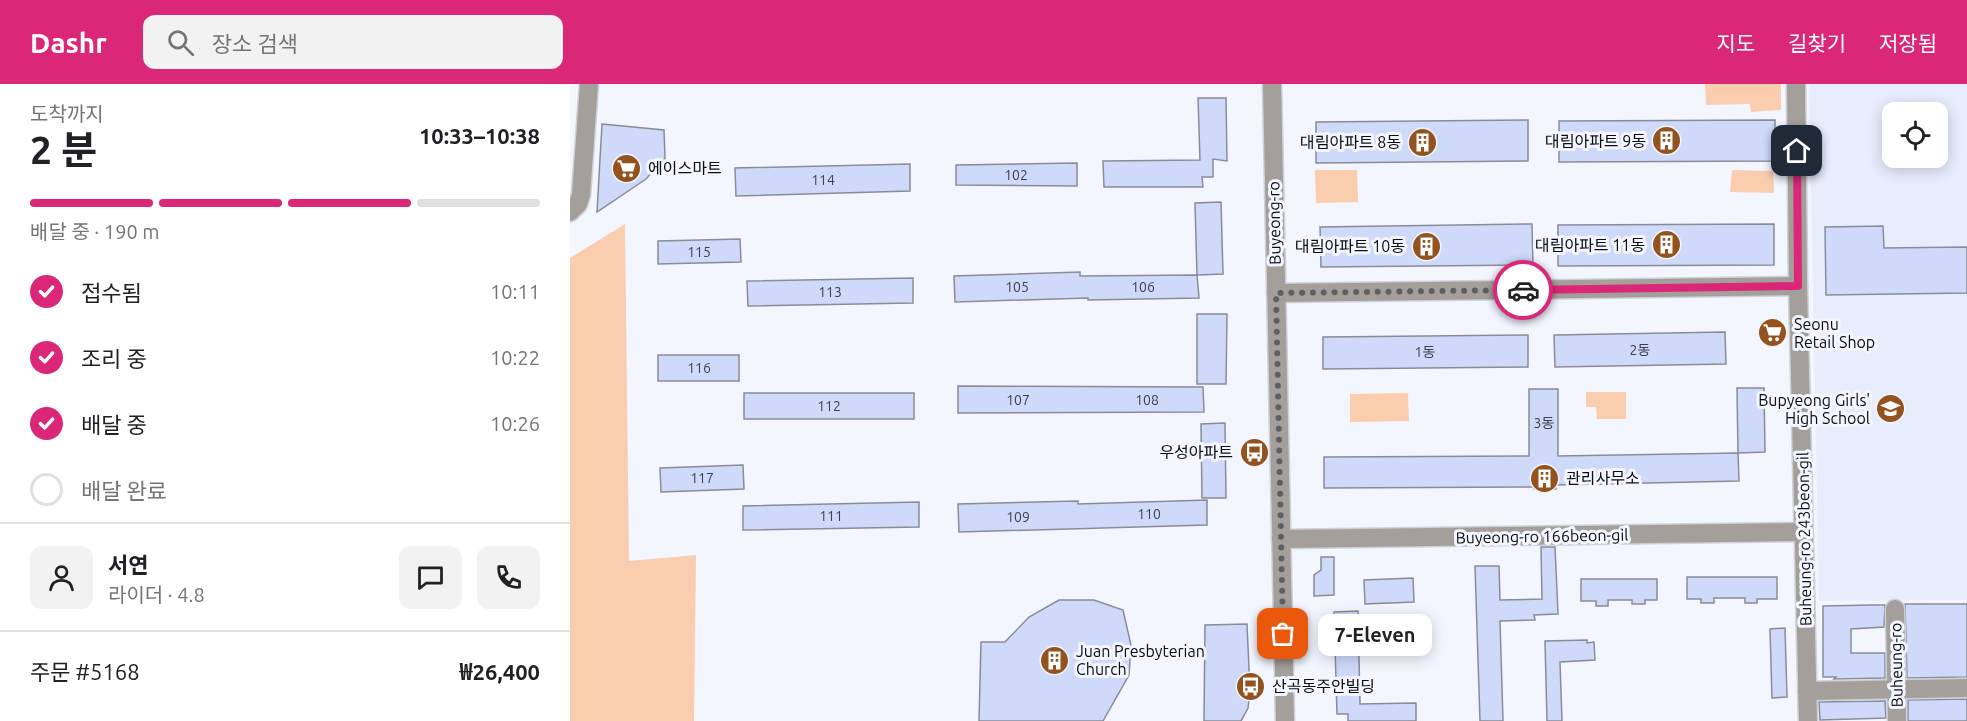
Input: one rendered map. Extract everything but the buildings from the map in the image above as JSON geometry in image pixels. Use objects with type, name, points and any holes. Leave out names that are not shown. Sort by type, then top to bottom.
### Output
[{"type":"street","points":[[570,212],[578,204],[576,194],[589,84]]},
{"type":"street","name":"Buyeong-ro","points":[[1272,84],[1285,721]]},
{"type":"street","name":"Buheung-ro 243beon-gil","points":[[1796,84],[1798,286],[1808,721]]},
{"type":"street","points":[[1276,293],[1798,286]]},
{"type":"street","name":"Buyeong-ro 166beon-gil","points":[[1281,539],[1803,532]]},
{"type":"street","name":"Buheung-ro","points":[[1895,609],[1897,721]]},
{"type":"street","points":[[1807,691],[1967,688]]},
{"type":"shaded area","points":[[1705,84],[1781,84],[1781,110],[1751,112],[1750,104],[1706,105]]},
{"type":"shaded area","name":"Bupyeong Girls' High School","points":[[1809,84],[1967,84],[1967,600],[1819,601]]},
{"type":"shaded area","points":[[1315,170],[1357,170],[1358,202],[1316,203]]},
{"type":"shaded area","points":[[1732,170],[1773,171],[1774,193],[1730,192]]},
{"type":"shaded area","points":[[625,224],[629,561],[696,555],[694,721],[570,721],[570,258]]},
{"type":"shaded area","points":[[1586,392],[1626,392],[1626,419],[1597,419],[1596,407],[1586,407]]},
{"type":"shaded area","points":[[1408,393],[1409,421],[1350,422],[1350,394]]},
{"type":"way so far","points":[[1283,634],[1276,293],[1523,290]]},
{"type":"place","name":"대림아파트 9동","points":[[1667,141]]},
{"type":"place","name":"대림아파트 8동","points":[[1422,142]]},
{"type":"place","name":"에이스마트","points":[[627,168]]},
{"type":"place","name":"대림아파트 11동","points":[[1666,245]]},
{"type":"place","name":"대림아파트 10동","points":[[1426,246]]},
{"type":"place","name":"Seonu Retail Shop","points":[[1773,333]]},
{"type":"place","name":"Bupyeong Girls' High School","points":[[1891,409]]},
{"type":"place","name":"우성아파트","points":[[1254,452]]},
{"type":"place","name":"관리사무소","points":[[1545,478]]},
{"type":"place","name":"7-Eleven","points":[[1283,634]]},
{"type":"place","name":"Juan Presbyterian Church","points":[[1055,660]]},
{"type":"place","name":"산곡동주안빌딩","points":[[1251,686]]},
{"type":"route","points":[[1523,290],[1798,286],[1797,151]]}]
